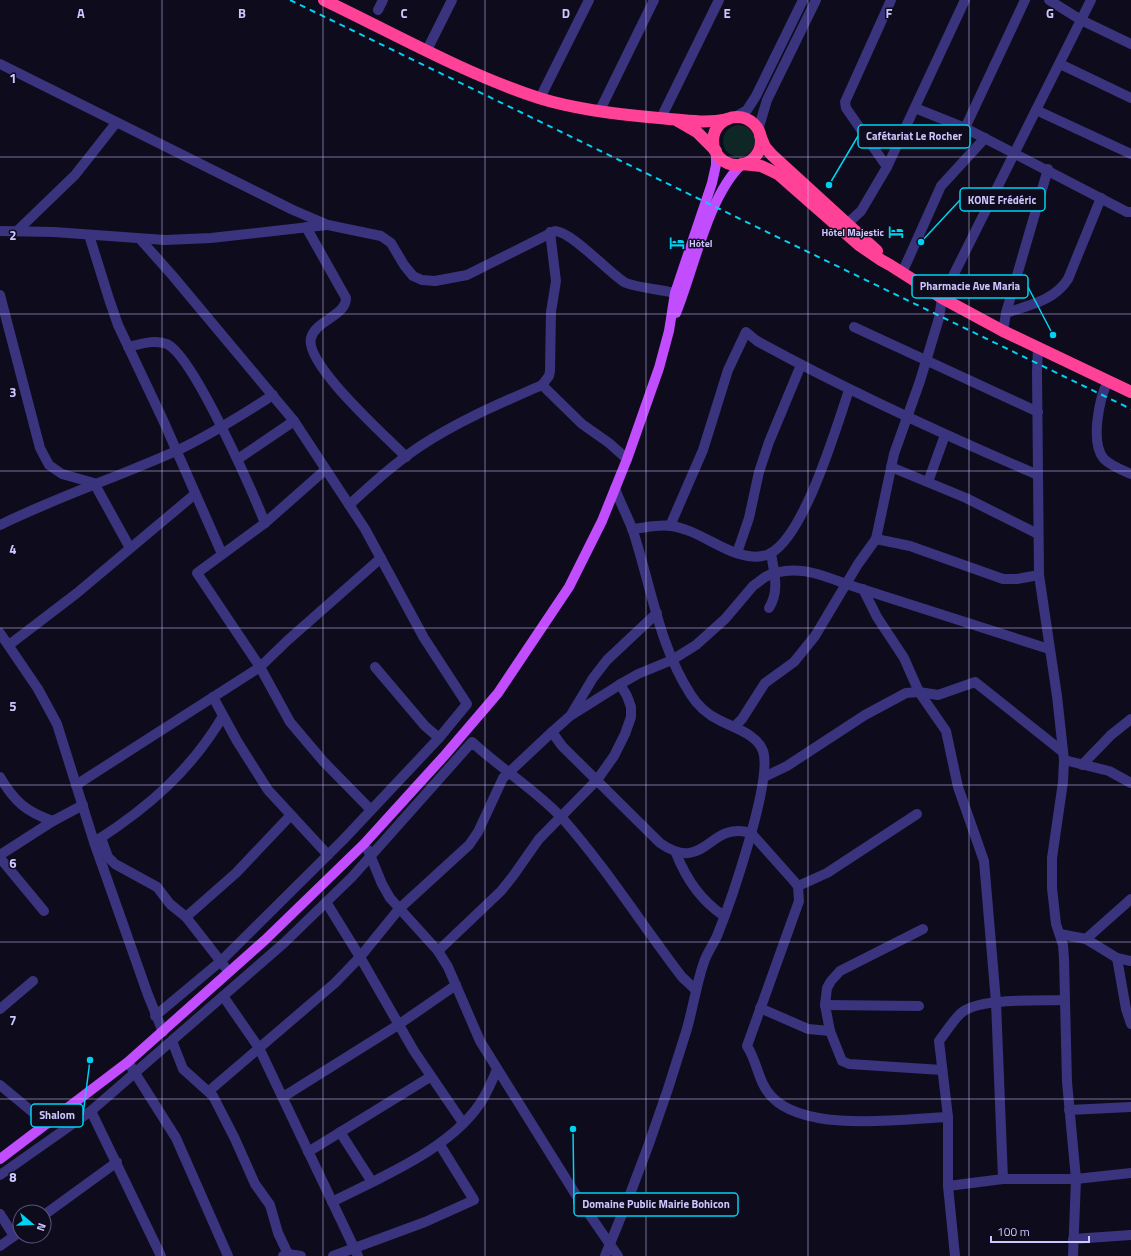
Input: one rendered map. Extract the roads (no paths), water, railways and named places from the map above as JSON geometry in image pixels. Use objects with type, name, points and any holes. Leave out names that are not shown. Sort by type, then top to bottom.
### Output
[{"type":"highway","points":[[324,0],[427,50],[500,83],[540,98],[633,116],[710,122],[732,118],[749,120],[759,132],[765,147],[772,155],[848,223],[890,265]]},
{"type":"highway","points":[[716,151],[714,143],[716,130],[721,124],[732,118]]},
{"type":"highway","points":[[676,120],[697,132],[726,162],[761,166],[778,174],[859,245],[942,298],[1003,331],[1131,392]]},
{"type":"highway","points":[[742,164],[751,160],[761,146],[759,132]]},
{"type":"main road","points":[[669,331],[675,293],[712,183],[716,165],[716,151]]},
{"type":"main road","points":[[0,1159],[128,1062],[265,940],[364,844],[498,693],[530,648],[569,587],[592,542],[627,459],[659,368],[669,331],[715,207],[731,174],[742,164]]},
{"type":"street","points":[[378,10],[383,0]]},
{"type":"street","points":[[427,50],[452,0]]},
{"type":"street","points":[[540,98],[589,0]]},
{"type":"street","points":[[600,110],[654,0]]},
{"type":"street","points":[[661,118],[719,0]]},
{"type":"street","points":[[732,118],[747,110],[756,96],[803,0]]},
{"type":"street","points":[[759,132],[767,100],[816,0]]},
{"type":"street","points":[[887,167],[846,108],[846,102],[891,0]]},
{"type":"street","points":[[848,223],[861,211],[887,167],[965,0]]},
{"type":"street","points":[[965,128],[1025,0]]},
{"type":"street","points":[[1049,0],[1081,20],[1131,44]]},
{"type":"street","points":[[734,727],[742,719],[765,683],[794,662],[807,646],[823,624],[858,564],[876,539],[891,468],[906,417],[920,381],[925,360],[939,318],[942,298],[1091,0]]},
{"type":"street","points":[[0,64],[293,210],[328,225],[381,236],[391,244],[413,276],[422,280],[435,281],[467,275],[550,232],[558,231],[626,283],[675,293]]},
{"type":"street","points":[[1060,64],[1131,98]]},
{"type":"street","points":[[915,108],[965,128],[1048,169],[1127,212],[1131,212]]},
{"type":"street","points":[[1036,110],[1131,154]]},
{"type":"street","points":[[17,231],[75,176],[116,123]]},
{"type":"street","points":[[902,273],[941,186],[985,138]]},
{"type":"street","points":[[1003,331],[1006,313],[1048,169]]},
{"type":"street","points":[[1006,313],[1054,296],[1062,289],[1068,279],[1102,198]]},
{"type":"street","points":[[0,231],[164,240],[211,238],[267,230],[328,225]]},
{"type":"street","points":[[306,227],[346,298],[343,308],[314,332],[311,339],[312,353],[344,395],[406,457]]},
{"type":"street","points":[[349,505],[422,445],[478,413],[542,385],[546,381],[550,371],[551,312],[556,281],[550,232]]},
{"type":"street","points":[[89,235],[108,299],[128,347],[222,554]]},
{"type":"street","points":[[140,239],[294,421],[349,505],[424,638],[467,704],[479,716]]},
{"type":"street","points":[[0,295],[40,448],[50,465],[62,474],[94,483],[130,548]]},
{"type":"street","points":[[854,326],[1038,412]]},
{"type":"street","points":[[670,526],[703,450],[728,370],[746,332],[757,340],[849,390],[884,405],[945,435],[1038,475]]},
{"type":"street","points":[[128,347],[157,341],[167,344],[177,351],[222,428],[238,459],[265,523]]},
{"type":"street","points":[[1038,348],[1038,575],[1057,696],[1063,756],[1063,782],[1052,858],[1053,907],[1064,958],[1064,1000],[1069,1110],[1076,1180],[1073,1256]]},
{"type":"street","points":[[737,553],[749,518],[759,472],[769,442],[802,365]]},
{"type":"street","points":[[1108,381],[1100,402],[1097,428],[1099,450],[1104,458],[1111,464],[1131,474]]},
{"type":"street","points":[[542,385],[578,420],[627,459]]},
{"type":"street","points":[[632,529],[670,526],[680,528],[737,553],[758,556],[771,553],[788,536],[803,513],[849,390]]},
{"type":"street","points":[[0,525],[94,483],[176,450],[222,428],[273,395]]},
{"type":"street","points":[[238,459],[294,421]]},
{"type":"street","points":[[928,482],[945,435]]},
{"type":"street","points":[[891,468],[928,482],[1038,534]]},
{"type":"street","points":[[325,470],[265,523],[197,573],[260,667],[290,722],[304,739],[371,810]]},
{"type":"street","points":[[605,1256],[649,1143],[685,1034],[705,960],[724,916],[751,834],[764,777],[763,751],[759,744],[751,737],[717,719],[704,710],[692,696],[672,660],[632,529],[615,488]]},
{"type":"street","points":[[9,645],[77,593],[195,494]]},
{"type":"street","points":[[876,539],[910,546],[1003,579],[1013,580],[1038,575]]},
{"type":"street","points":[[769,608],[776,593],[771,553]]},
{"type":"street","points":[[76,785],[260,667],[380,558]]},
{"type":"street","points":[[209,1091],[300,1015],[360,957],[399,909],[469,845],[478,832],[498,786],[510,771],[552,732],[570,716],[620,684],[638,674],[672,660],[707,636],[728,617],[758,581],[774,572],[814,572],[846,584],[1050,649]]},
{"type":"street","points":[[863,589],[877,617],[904,658],[919,692],[946,731],[958,787],[984,861],[996,1002],[1003,1179]]},
{"type":"street","points":[[570,716],[604,664],[657,613]]},
{"type":"street","points":[[0,633],[53,713],[83,805],[98,840],[155,1016],[163,1032]]},
{"type":"street","points":[[375,667],[426,726],[439,738]]},
{"type":"street","points":[[764,777],[787,766],[865,715],[906,693],[919,692],[938,694],[975,682],[1063,756],[1082,765],[1109,771],[1131,783]]},
{"type":"street","points":[[438,951],[501,891],[539,839],[597,780],[614,756],[625,734],[631,717],[631,707],[620,684]]},
{"type":"street","points":[[213,697],[254,769],[268,790],[290,816],[328,855]]},
{"type":"street","points":[[155,1016],[221,961],[328,855],[439,738],[467,704]]},
{"type":"street","points":[[98,840],[149,803],[179,775],[200,752],[223,716]]},
{"type":"street","points":[[1082,765],[1131,719]]},
{"type":"street","points":[[552,732],[562,746],[660,843],[676,853],[694,852],[730,831],[736,830],[751,834],[798,886],[799,901],[747,1046],[753,1055],[758,1075],[763,1085],[780,1105],[808,1116],[848,1121],[948,1117]]},
{"type":"street","points":[[0,1175],[91,1111],[284,943],[371,855],[472,742],[510,771],[561,818],[605,869],[682,977],[696,990]]},
{"type":"street","points":[[0,777],[12,795],[25,808],[32,813],[53,821]]},
{"type":"street","points":[[0,855],[53,821],[83,805]]},
{"type":"street","points":[[798,886],[827,873],[917,814]]},
{"type":"street","points":[[186,917],[236,873],[290,816]]},
{"type":"street","points":[[98,840],[112,860],[152,884],[170,904],[186,917],[229,973]]},
{"type":"street","points":[[364,844],[371,855],[382,884],[399,909],[438,951],[448,967],[477,1035],[497,1069],[528,1115],[576,1195],[618,1256]]},
{"type":"street","points":[[676,853],[683,870],[693,886],[703,899],[724,916]]},
{"type":"street","points":[[0,858],[44,911]]},
{"type":"street","points":[[304,879],[314,892]]},
{"type":"street","points":[[1086,939],[1131,898]]},
{"type":"street","points":[[326,902],[430,1077],[463,1123]]},
{"type":"street","points":[[923,929],[840,971],[827,988],[825,1005],[830,1031],[842,1061],[846,1063],[942,1070]]},
{"type":"street","points":[[1060,934],[1086,939],[1117,958],[1131,961]]},
{"type":"street","points":[[1117,958],[1127,1014],[1131,1024]]},
{"type":"street","points":[[0,1009],[32,981]]},
{"type":"street","points":[[283,1097],[398,1025],[456,985]]},
{"type":"street","points":[[223,996],[259,1048],[356,1252]]},
{"type":"street","points":[[955,1256],[948,1186],[948,1117],[939,1041],[961,1013],[982,1004],[996,1002],[1064,1000]]},
{"type":"street","points":[[825,1005],[919,1006]]},
{"type":"street","points":[[760,1008],[808,1029],[830,1031]]},
{"type":"street","points":[[172,1041],[183,1069],[209,1091],[235,1139],[255,1184],[270,1205],[286,1255],[301,1256]]},
{"type":"street","points":[[128,1062],[176,1138],[228,1256]]},
{"type":"street","points":[[332,1202],[440,1145],[463,1123],[484,1098],[497,1069]]},
{"type":"street","points":[[308,1152],[430,1077]]},
{"type":"street","points":[[0,1085],[47,1124]]},
{"type":"street","points":[[1069,1110],[1131,1107]]},
{"type":"street","points":[[91,1111],[118,1162],[161,1256]]},
{"type":"street","points":[[340,1132],[372,1182]]},
{"type":"street","points":[[333,1256],[356,1252],[474,1200],[440,1145]]},
{"type":"street","points":[[52,1209],[118,1162]]},
{"type":"street","points":[[948,1186],[1003,1179],[1076,1180],[1131,1173]]},
{"type":"street","points":[[0,1214],[12,1228]]},
{"type":"street","points":[[1073,1239],[1131,1235]]},
{"type":"street","points":[[0,1246],[12,1238]]},
{"type":"railway","points":[[290,0],[1131,409]]},
{"type":"place","name":"Cafétariat Le Rocher","points":[[829,185]]},
{"type":"place","name":"Hôtel Majestic","points":[[896,232]]},
{"type":"place","name":"KONE Frédéric","points":[[921,242]]},
{"type":"place","name":"Hôtel","points":[[677,243]]},
{"type":"place","name":"Pharmacie Ave Maria","points":[[1053,335]]},
{"type":"place","name":"Shalom","points":[[90,1060]]},
{"type":"place","name":"Domaine Public Mairie Bohicon","points":[[573,1129]]}]
